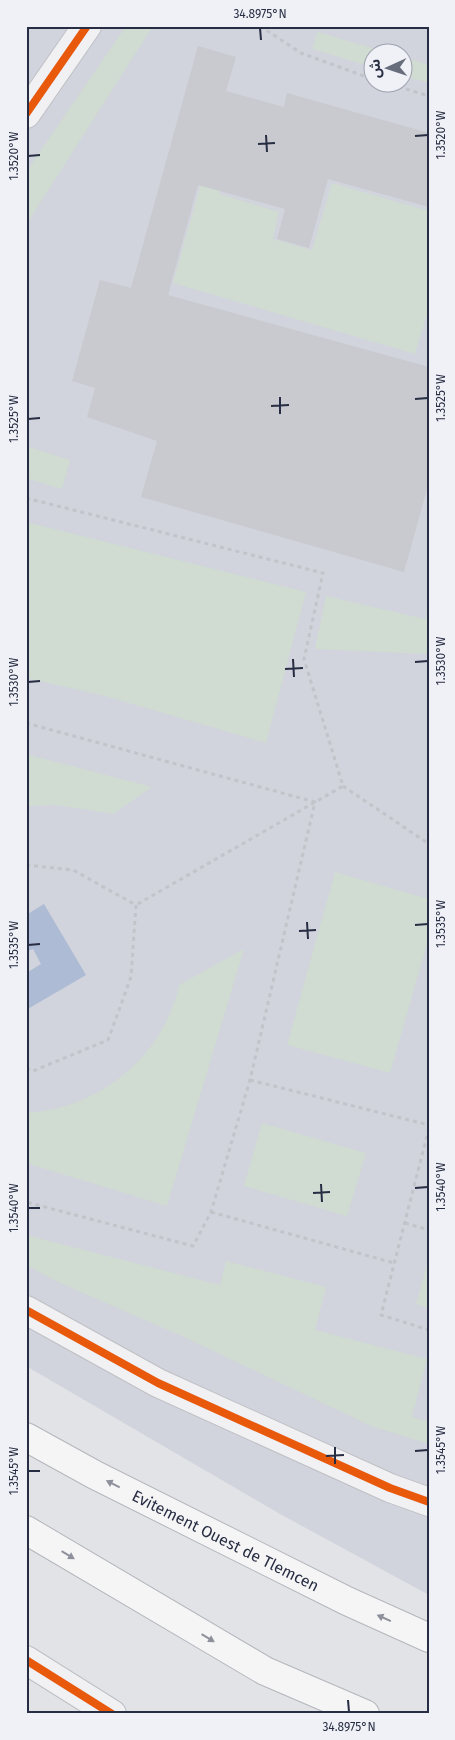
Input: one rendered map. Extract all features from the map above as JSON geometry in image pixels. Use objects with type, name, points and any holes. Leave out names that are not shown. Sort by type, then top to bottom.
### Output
[{"type":"highway","name":"Evitement Ouest de Tlemcen","points":[[26,1436],[95,1475],[346,1601],[429,1638]]},
{"type":"highway","points":[[26,1530],[265,1672],[365,1714]]},
{"type":"street","points":[[26,114],[87,26]]},
{"type":"street","points":[[26,1310],[158,1383],[390,1488],[429,1502]]},
{"type":"street","points":[[26,1660],[112,1714]]},
{"type":"path","points":[[260,26],[300,53],[362,75]]},
{"type":"path","points":[[412,91],[429,96]]},
{"type":"path","points":[[26,498],[323,573],[304,659],[343,786],[429,844]]},
{"type":"path","points":[[26,722],[315,802]]},
{"type":"path","points":[[136,905],[343,786]]},
{"type":"path","points":[[26,1202],[193,1246],[210,1212],[250,1080],[315,802]]},
{"type":"path","points":[[26,865],[72,870],[136,905]]},
{"type":"path","points":[[26,1068],[33,1071],[108,1040],[130,977],[136,905]]},
{"type":"path","points":[[250,1080],[429,1126],[381,1315],[429,1330]]},
{"type":"path","points":[[210,1212],[394,1263]]},
{"type":"path","points":[[405,1223],[429,1230]]},
{"type":"shaded area","points":[[26,26],[429,26],[429,1595],[280,1514],[26,1366]]},
{"type":"shaded area","points":[[126,26],[153,26],[26,225],[26,172]]},
{"type":"shaded area","points":[[317,32],[362,45],[362,64],[312,49]]},
{"type":"shaded area","points":[[412,60],[429,65],[429,83],[412,78]]},
{"type":"shaded area","points":[[210,151],[229,157],[219,194],[279,212],[273,239],[312,250],[332,183],[429,211],[429,307],[415,354],[173,283]]},
{"type":"shaded area","points":[[26,446],[70,460],[62,489],[26,478]]},
{"type":"shaded area","points":[[26,522],[306,592],[266,743],[105,696],[26,678]]},
{"type":"shaded area","points":[[326,596],[425,619],[429,605],[429,653],[315,649]]},
{"type":"shaded area","points":[[26,754],[152,787],[113,814],[57,805],[26,806]]},
{"type":"shaded area","points":[[335,872],[429,899],[429,937],[390,1073],[287,1045]]},
{"type":"shaded area","points":[[244,949],[167,1206],[26,1163],[26,1113],[53,1109],[79,1101],[103,1089],[124,1074],[143,1056],[159,1034],[171,1011],[179,985]]},
{"type":"shaded area","points":[[262,1123],[366,1153],[347,1216],[244,1186]]},
{"type":"shaded area","points":[[26,1235],[220,1285],[226,1261],[326,1287],[315,1330],[427,1359],[412,1417],[429,1422],[429,1444],[371,1426],[184,1337],[60,1283],[26,1265]]},
{"type":"shaded area","points":[[429,1258],[429,1308],[416,1304]]},
{"type":"water","points":[[44,904],[86,975],[26,1010],[26,970],[28,972],[41,964],[33,949],[26,952],[26,915]]},
{"type":"building","points":[[198,46],[236,57],[226,91],[284,107],[287,93],[429,133],[429,207],[328,179],[309,248],[277,239],[285,209],[198,185],[168,295],[429,367],[429,482],[404,572],[141,497],[157,441],[87,417],[95,388],[72,381],[100,280],[131,288]]},
{"type":"cycle path","points":[[26,114],[87,26]]},
{"type":"cycle path","points":[[26,1310],[158,1383],[390,1488],[429,1502]]},
{"type":"cycle path","points":[[26,1660],[112,1714]]}]
